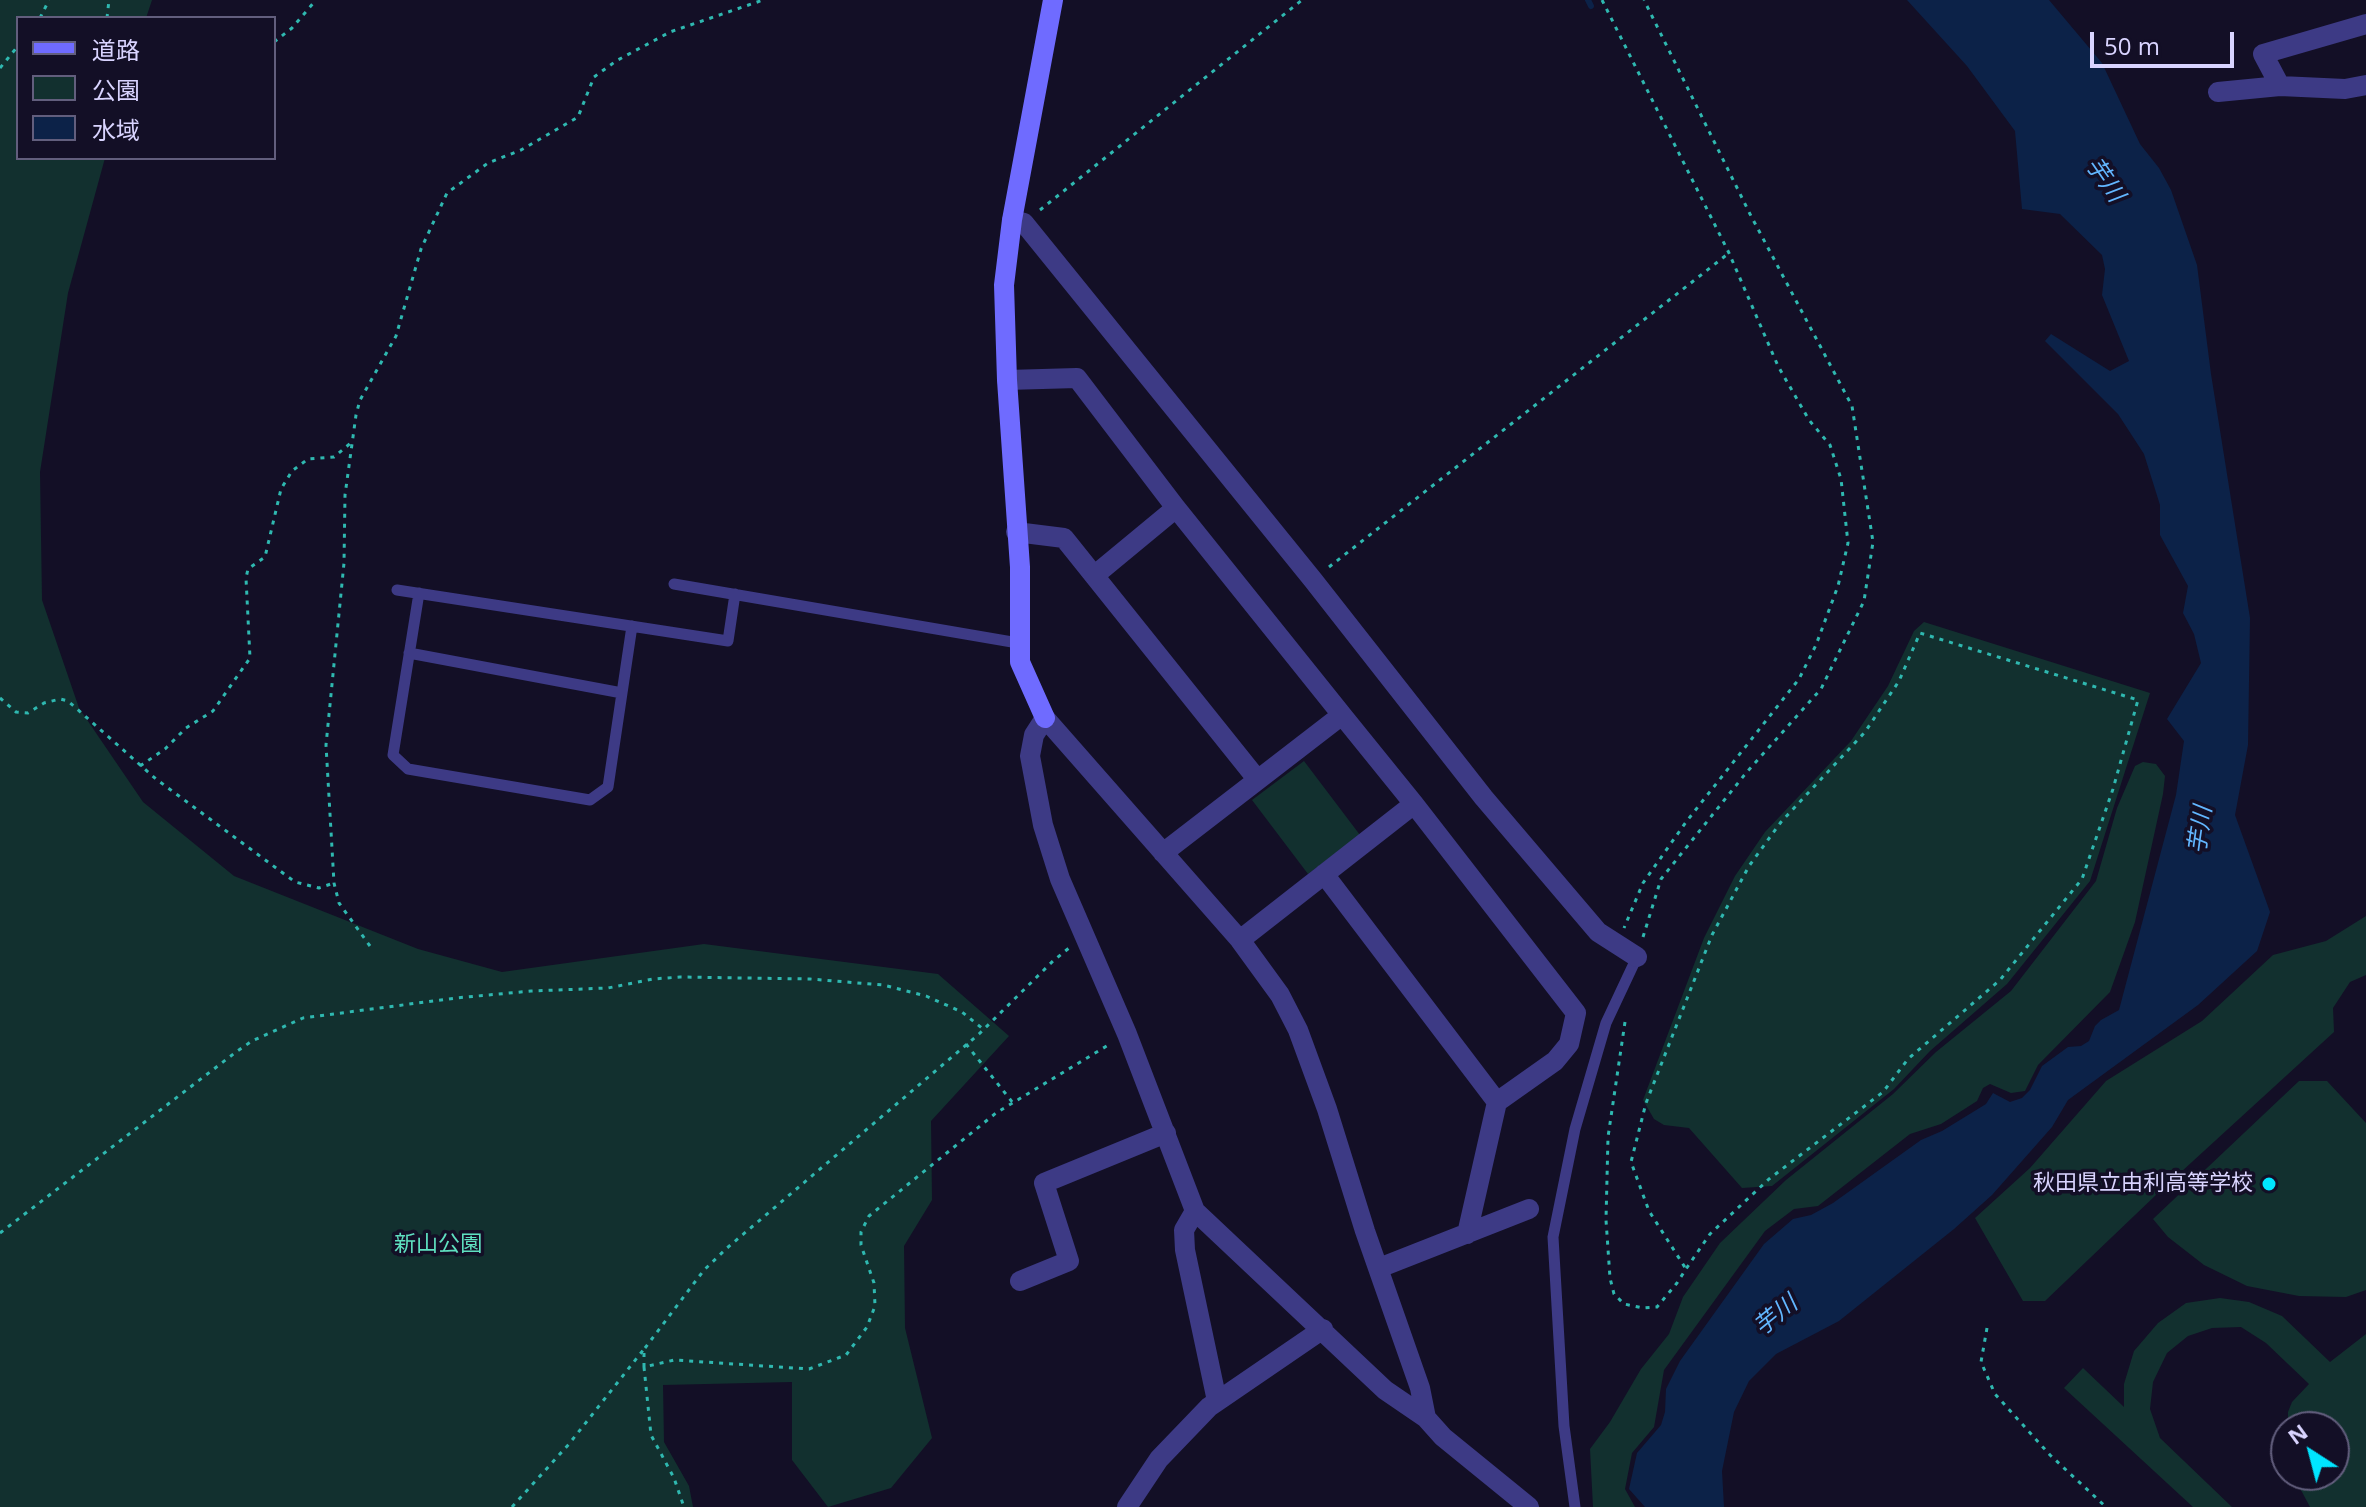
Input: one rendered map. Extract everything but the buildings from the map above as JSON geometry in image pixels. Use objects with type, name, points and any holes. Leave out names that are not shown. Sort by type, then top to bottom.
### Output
[{"type":"street","points":[[1053,0],[1018,222],[1004,285],[1020,567],[1020,662],[1045,718],[1240,940],[1280,995],[1298,1030],[1327,1109],[1365,1231],[1420,1388],[1426,1418]]},
{"type":"street","points":[[2280,86],[2263,54],[2366,24]]},
{"type":"street","points":[[2218,92],[2280,86],[2345,89],[2366,85]]},
{"type":"street","points":[[1018,222],[1313,580],[1484,798],[1598,932],[1637,957]]},
{"type":"street","points":[[1007,380],[1077,378],[1176,508],[1414,804],[1576,1013],[1569,1044],[1555,1061],[1497,1102],[1467,1234]]},
{"type":"street","points":[[1095,575],[1176,508]]},
{"type":"street","points":[[1016,532],[1064,538],[1257,779]]},
{"type":"street","points":[[1163,853],[1342,715]]},
{"type":"street","points":[[1045,718],[1034,735],[1030,756],[1043,825],[1060,879],[1127,1034],[1195,1211],[1385,1390],[1426,1418],[1443,1437],[1529,1507]]},
{"type":"street","points":[[1240,940],[1414,804]]},
{"type":"street","points":[[1324,874],[1497,1102]]},
{"type":"street","points":[[1020,1281],[1069,1261],[1044,1183],[1166,1133]]},
{"type":"street","points":[[1379,1268],[1529,1209]]},
{"type":"street","points":[[1195,1211],[1184,1230],[1185,1250],[1217,1401]]},
{"type":"street","points":[[1127,1507],[1159,1459],[1217,1401],[1323,1329]]},
{"type":"lane","points":[[674,584],[1018,643]]},
{"type":"lane","points":[[397,590],[728,641],[735,594]]},
{"type":"lane","points":[[419,593],[393,755],[408,769],[590,800],[608,787],[632,626]]},
{"type":"lane","points":[[409,653],[622,693]]},
{"type":"lane","points":[[1575,1507],[1564,1426],[1553,1237],[1575,1129],[1606,1023],[1637,957]]},
{"type":"path","points":[[276,40],[292,28],[316,0]]},
{"type":"path","points":[[370,946],[339,903],[334,883],[326,745],[344,563],[345,495],[360,400],[396,336],[421,249],[447,193],[488,163],[521,150],[578,117],[594,77],[616,61],[670,32],[763,0]]},
{"type":"path","points":[[1018,222],[1302,0]]},
{"type":"path","points":[[1602,0],[1729,253],[1778,366],[1809,420],[1830,445],[1841,479],[1848,543],[1838,586],[1816,645],[1799,679],[1643,883],[1624,928]]},
{"type":"path","points":[[1637,957],[1661,879],[1746,773],[1821,689],[1864,601],[1873,542],[1852,406],[1750,214],[1644,0]]},
{"type":"path","points":[[0,68],[16,48]]},
{"type":"path","points":[[1313,580],[1729,253]]},
{"type":"path","points":[[140,766],[165,749],[186,728],[213,711],[250,658],[248,569],[265,557],[281,489],[292,471],[308,459],[334,457],[352,442]]},
{"type":"path","points":[[1626,1016],[1608,1137],[1606,1220],[1610,1278],[1614,1294],[1624,1304],[1657,1307],[1686,1269],[1710,1234],[1769,1179],[1883,1092],[1908,1059],[2000,980],[2082,879],[2113,789],[2138,700],[1920,633],[1899,681],[1865,732],[1781,822],[1749,866],[1712,935],[1646,1103],[1631,1162],[1649,1211],[1686,1269]]},
{"type":"path","points":[[0,698],[16,712],[28,713],[44,703],[60,699],[68,701],[140,766],[295,882],[319,888],[334,883]]},
{"type":"path","points":[[512,1507],[569,1444],[704,1270],[983,1029],[1053,961],[1067,949],[1087,940]]},
{"type":"path","points":[[0,1233],[236,1052],[252,1041],[303,1018],[456,998],[608,988],[653,979],[694,977],[810,979],[883,985],[926,996],[962,1012],[983,1029]]},
{"type":"path","points":[[644,1367],[674,1360],[809,1369],[846,1355],[867,1327],[875,1306],[874,1283],[861,1245],[861,1232],[869,1216],[996,1113],[1127,1034]]},
{"type":"path","points":[[966,1044],[1013,1103]]},
{"type":"path","points":[[1987,1328],[1981,1362],[1995,1394],[2050,1455],[2106,1507]]},
{"type":"path","points":[[644,1349],[651,1435],[674,1478],[684,1507]]},
{"type":"green space","name":"新山公園","points":[[0,0],[152,0],[147,16],[16,16],[16,160],[104,160],[68,293],[40,472],[42,600],[79,708],[143,802],[234,876],[418,949],[502,972],[704,944],[938,974],[1009,1036],[931,1121],[932,1200],[904,1246],[905,1328],[932,1438],[891,1488],[828,1507],[792,1460],[792,1382],[663,1385],[664,1442],[689,1486],[693,1507],[0,1507]]},
{"type":"green space","points":[[1924,622],[2150,693],[2090,881],[2007,984],[1930,1051],[1894,1089],[1772,1186],[1742,1188],[1689,1128],[1664,1125],[1654,1119],[1643,1100],[1704,938],[1735,876],[1765,832],[1851,741],[1888,686],[1914,631]]},
{"type":"green space","points":[[1304,761],[1360,835],[1308,874],[1252,800]]},
{"type":"green space","points":[[2143,762],[2156,764],[2165,776],[2163,794],[2135,922],[2110,992],[2038,1065],[2025,1091],[2011,1093],[1990,1084],[1983,1088],[1977,1101],[1941,1124],[1910,1134],[1818,1206],[1794,1209],[1765,1231],[1664,1370],[1654,1427],[1632,1453],[1625,1489],[1635,1507],[1593,1507],[1590,1449],[1641,1369],[1669,1334],[1683,1297],[1720,1243],[1786,1180],[1893,1094],[1936,1052],[2011,991],[2096,881],[2117,808],[2135,766]]},
{"type":"green space","points":[[2366,916],[2366,975],[2350,982],[2333,1008],[2334,1032],[2045,1301],[2023,1301],[1975,1218],[2030,1168],[2106,1081],[2202,1021],[2273,955],[2326,941]]},
{"type":"green space","points":[[2299,1081],[2327,1081],[2366,1123],[2366,1290],[2346,1297],[2299,1296],[2247,1286],[2204,1265],[2168,1237],[2153,1219]]},
{"type":"green space","points":[[2220,1298],[2249,1302],[2282,1316],[2330,1362],[2366,1334],[2366,1507],[2310,1507],[2302,1491],[2350,1491],[2350,1411],[2288,1411],[2292,1402],[2309,1384],[2266,1343],[2241,1327],[2212,1328],[2188,1336],[2167,1353],[2153,1382],[2150,1409],[2160,1438],[2232,1507],[2193,1507],[2064,1388],[2083,1368],[2124,1407],[2124,1384],[2134,1351],[2158,1323],[2186,1303]]},
{"type":"water","name":"芋川","points":[[1907,0],[2049,0],[2102,63],[2140,144],[2171,190],[2197,265],[2250,618],[2248,745],[2235,815],[2270,912],[2257,951],[2198,1005],[2068,1100],[2052,1127],[1992,1195],[1839,1321],[1776,1354],[1749,1381],[1734,1412],[1722,1471],[1724,1507],[1645,1507],[1629,1489],[1637,1453],[1661,1425],[1666,1389],[1680,1361],[1764,1244],[1793,1219],[1811,1215],[1833,1203],[1921,1140],[1986,1104],[1993,1093],[2010,1102],[2022,1098],[2030,1090],[2042,1066],[2068,1047],[2081,1046],[2089,1041],[2095,1026],[2119,1010],[2176,795],[2184,741],[2167,719],[2201,663],[2194,634],[2183,613],[2188,586],[2160,535],[2160,505],[2144,454],[2118,414],[2045,341],[2051,334],[2110,371],[2129,361],[2102,295],[2105,269],[2102,255],[2060,214],[2022,209],[2015,131],[1967,66]]},
{"type":"waterway","points":[[1588,0],[1591,6]]},
{"type":"place","name":"秋田県立由利高等学校","points":[[2269,1184]]}]
